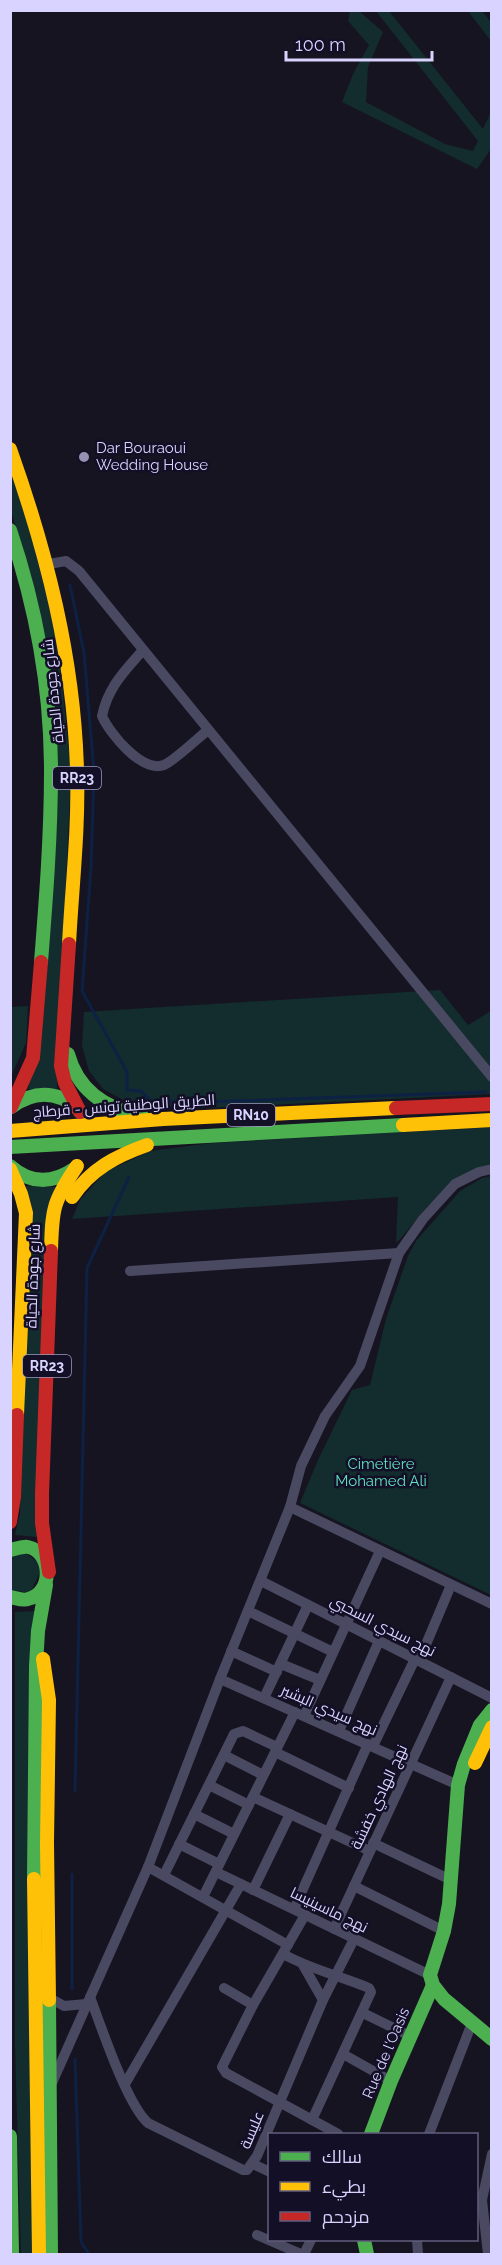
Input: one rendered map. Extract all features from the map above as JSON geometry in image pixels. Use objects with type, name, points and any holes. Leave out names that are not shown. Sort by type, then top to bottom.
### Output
[{"type":"main road","name":"شارع جودة الحياة","points":[[10,449],[49,564],[67,646],[77,768],[61,1074],[86,1125],[88,1141],[84,1155],[59,1193],[52,1214],[49,1269],[42,1494],[42,1523],[48,1579],[38,1630],[36,1666],[34,1940],[39,2254]]},
{"type":"main road","name":"شارع جودة الحياة","points":[[10,530],[24,572],[40,650],[51,770],[48,871],[33,1058],[11,1108]]},
{"type":"main road","points":[[10,1080],[35,1031]]},
{"type":"main road","points":[[64,1034],[73,1071],[94,1097],[124,1113],[163,1119]]},
{"type":"main road","points":[[11,1108],[20,1100],[41,1093],[63,1097],[80,1112]]},
{"type":"main road","name":"الطريق الوطنية تونس - قرطاج","points":[[10,1131],[163,1119],[492,1104]]},
{"type":"main road","name":"RN10","points":[[10,1147],[492,1120]]},
{"type":"main road","points":[[49,1269],[64,1211],[82,1180],[112,1158],[171,1137]]},
{"type":"main road","points":[[10,1168],[28,1179],[41,1181],[54,1180],[66,1175],[77,1166]]},
{"type":"main road","name":"شارع جودة الحياة","points":[[10,1168],[26,1213],[15,1474],[10,1522]]},
{"type":"main road","points":[[10,1550],[23,1546],[38,1551],[44,1557],[48,1579],[42,1592],[28,1599],[10,1597]]},
{"type":"main road","points":[[38,1630],[49,1700],[48,1998],[51,2254]]},
{"type":"main road","points":[[458,1802],[458,1785],[464,1764],[480,1725],[492,1710]]},
{"type":"main road","points":[[458,1802],[490,1734]]},
{"type":"main road","name":"Rue de l'Oasis","points":[[371,2133],[432,1980],[432,1961],[444,1931],[458,1802]]},
{"type":"main road","points":[[432,1980],[454,2009],[492,2038]]},
{"type":"main road","points":[[10,2136],[12,2254]]},
{"type":"street","points":[[49,564],[66,561],[75,567],[492,1077]]},
{"type":"street","points":[[143,650],[111,687],[102,716],[124,747],[140,760],[155,766],[165,765],[207,730]]},
{"type":"street","points":[[50,2086],[148,1867],[231,1651],[290,1507],[301,1466],[320,1426],[360,1366],[399,1253],[423,1220],[455,1184],[479,1172],[492,1169]]},
{"type":"street","points":[[130,1271],[399,1253]]},
{"type":"street","points":[[11,1271],[23,1256]]},
{"type":"street","points":[[10,1286],[21,1301]]},
{"type":"street","points":[[290,1507],[492,1604]]},
{"type":"street","points":[[203,1897],[276,1750],[320,1680],[380,1551]]},
{"type":"street","name":"نهج سيدي السحبي","points":[[261,1581],[492,1698]]},
{"type":"street","points":[[294,1909],[349,1788],[417,1660],[451,1585]]},
{"type":"street","points":[[264,1698],[308,1605]]},
{"type":"street","points":[[248,1611],[333,1652]]},
{"type":"street","points":[[339,1731],[379,1641]]},
{"type":"street","points":[[231,1651],[320,1680]]},
{"type":"street","name":"نهج الهادي خفشة","points":[[333,1929],[451,1677]]},
{"type":"street","name":"نهج سيدي البشير","points":[[220,1679],[458,1785]]},
{"type":"street","points":[[164,1875],[234,1734],[243,1731],[349,1788]]},
{"type":"street","points":[[224,1755],[263,1775]]},
{"type":"street","points":[[208,1785],[290,1814],[329,1832],[451,1880]]},
{"type":"street","points":[[194,1814],[234,1834]]},
{"type":"street","points":[[253,1890],[290,1814]]},
{"type":"street","name":"نهج ماسينيسا","points":[[179,1844],[241,1884],[432,1980]]},
{"type":"street","points":[[148,1867],[226,1910],[285,1949],[303,1965],[323,2000]]},
{"type":"street","points":[[125,2084],[241,1884]]},
{"type":"street","points":[[354,1886],[444,1931]]},
{"type":"street","points":[[305,1915],[253,2005],[222,2067],[226,2073],[336,2133]]},
{"type":"street","name":"عليسة","points":[[88,2001],[136,2109],[148,2123],[247,2170],[253,2164],[323,2000],[354,1939]]},
{"type":"street","points":[[303,1965],[337,1975],[370,1989],[371,1994],[312,2120]]},
{"type":"street","points":[[224,1988],[253,2005]]},
{"type":"street","points":[[48,1998],[64,2006],[88,2001]]},
{"type":"street","points":[[363,2013],[410,2036]]},
{"type":"street","points":[[429,2133],[472,2023]]},
{"type":"street","points":[[343,2054],[391,2081]]},
{"type":"street","points":[[488,2254],[482,2200],[492,2154]]},
{"type":"street","points":[[253,2164],[268,2171]]},
{"type":"street","points":[[257,2235],[268,2240]]},
{"type":"street","points":[[272,2241],[303,2254]]},
{"type":"green space","points":[[350,11],[359,11],[383,32],[368,67],[366,102],[445,144],[473,151],[478,141],[376,11],[389,11],[483,129],[491,112],[491,149],[477,169],[342,102],[353,74],[369,45],[348,21]]},
{"type":"green space","points":[[468,11],[482,11],[491,22],[491,41]]},
{"type":"green space","points":[[10,467],[54,607],[71,769],[57,1089],[28,1089],[55,821],[29,571],[11,511]]},
{"type":"green space","points":[[440,990],[468,1025],[491,1011],[491,1094],[206,1108],[138,1105],[103,1089],[89,1071],[82,1046],[84,1012]]},
{"type":"green space","points":[[28,1006],[26,1043],[11,1076],[11,1007]]},
{"type":"green space","points":[[491,1127],[491,1164],[472,1172],[443,1192],[396,1243],[398,1197],[72,1219],[80,1200],[105,1172],[150,1151],[211,1143]]},
{"type":"green space","name":"Cimetière Mohamed Ali","points":[[492,1176],[491,1595],[300,1503],[352,1390],[370,1385],[386,1319],[408,1256],[416,1241],[460,1191],[482,1178]]},
{"type":"green space","points":[[26,1186],[57,1187],[37,1537],[15,1535],[20,1514]]},
{"type":"green space","points":[[24,1552],[43,1566],[30,1593],[11,1590],[10,1557]]},
{"type":"green space","points":[[37,1611],[35,2254],[21,2254],[15,2047],[15,1612]]},
{"type":"waterway","points":[[70,585],[84,653],[94,772],[91,867],[82,991],[127,1072],[127,1090],[141,1091],[151,1101],[206,1102],[486,1092]]},
{"type":"waterway","points":[[75,1791],[87,1268],[129,1177]]},
{"type":"waterway","points":[[72,1874],[72,1989]]},
{"type":"waterway","points":[[75,2059],[81,2242],[89,2254]]},
{"type":"traffic: fast","points":[[10,530],[34,619],[48,710],[51,771],[50,819],[41,962]]},
{"type":"traffic: fast","points":[[68,1054],[79,1078],[95,1096],[117,1109],[142,1116]]},
{"type":"traffic: fast","points":[[11,1107],[28,1098],[44,1095],[61,1098],[77,1108]]},
{"type":"traffic: fast","points":[[10,1147],[403,1125]]},
{"type":"traffic: fast","points":[[10,1166],[25,1176],[41,1180],[58,1177],[74,1169]]},
{"type":"traffic: fast","points":[[10,1550],[26,1547],[36,1550],[46,1564],[47,1573],[46,1582],[36,1596],[24,1600],[10,1597]]},
{"type":"traffic: fast","points":[[34,1879],[36,1666],[38,1631],[46,1585]]},
{"type":"traffic: fast","points":[[492,1710],[480,1725],[458,1785],[449,1904],[444,1931],[430,1975],[433,1985],[444,1999],[492,2039]]},
{"type":"traffic: fast","points":[[371,2133],[391,2081],[433,1985]]},
{"type":"traffic: fast","points":[[49,2000],[51,2254]]},
{"type":"traffic: fast","points":[[10,2136],[12,2254]]},
{"type":"traffic: fast","points":[[364,2241],[367,2254]]},
{"type":"traffic: slow","points":[[10,449],[47,567],[64,647],[75,729],[76,835],[69,944]]},
{"type":"traffic: slow","points":[[10,1131],[163,1119],[396,1108]]},
{"type":"traffic: slow","points":[[403,1125],[492,1120]]},
{"type":"traffic: slow","points":[[72,1197],[96,1171],[125,1154],[147,1145]]},
{"type":"traffic: slow","points":[[51,1251],[55,1206],[77,1166]]},
{"type":"traffic: slow","points":[[10,1169],[26,1213],[17,1415]]},
{"type":"traffic: slow","points":[[43,1659],[49,1700],[47,1843],[49,2000]]},
{"type":"traffic: slow","points":[[475,1763],[492,1727]]},
{"type":"traffic: slow","points":[[34,1879],[39,2254]]},
{"type":"traffic: jam","points":[[69,944],[61,1066],[65,1083],[80,1112]]},
{"type":"traffic: jam","points":[[11,1107],[33,1058],[41,962]]},
{"type":"traffic: jam","points":[[396,1108],[492,1104]]},
{"type":"traffic: jam","points":[[49,1572],[42,1523],[42,1494],[51,1251]]},
{"type":"traffic: jam","points":[[10,1522],[14,1497],[17,1415]]},
{"type":"place","name":"Dar Bouraoui Wedding House","points":[[84,457]]}]
